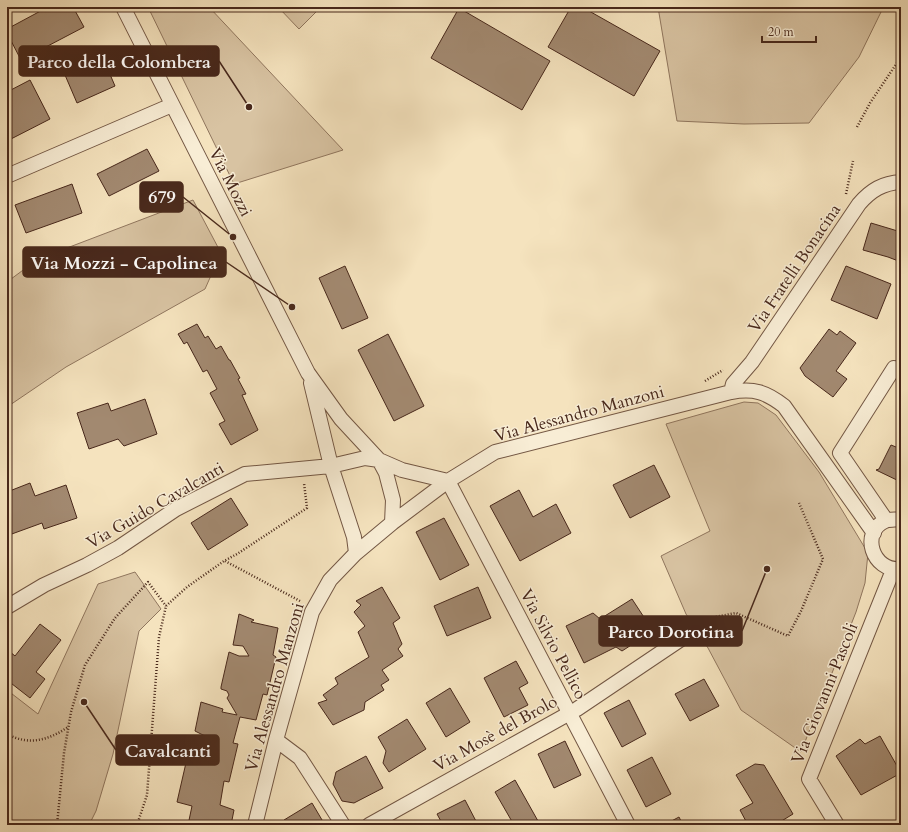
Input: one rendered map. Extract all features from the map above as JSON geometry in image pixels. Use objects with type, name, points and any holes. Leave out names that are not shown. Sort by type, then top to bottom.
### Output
[{"type":"street","name":"Via Mozzi","points":[[123,7],[308,373],[341,419],[379,460],[386,473],[393,500],[392,523]]},
{"type":"street","points":[[7,176],[172,105]]},
{"type":"street","name":"Via Fratelli Bonacina","points":[[731,392],[733,384],[752,362],[867,194],[879,186],[901,182]]},
{"type":"street","points":[[886,520],[840,453],[894,368],[901,370]]},
{"type":"street","name":"Via Mozzi","points":[[308,373],[331,466],[354,537],[356,553]]},
{"type":"street","name":"Via Alessandro Manzoni","points":[[255,825],[276,740],[312,612],[330,580],[356,553],[392,523],[448,481],[495,452],[731,392],[744,389],[756,391],[771,396],[784,406],[874,533]]},
{"type":"street","name":"Via Mozzi","points":[[331,466],[365,458],[379,460],[402,470],[448,481]]},
{"type":"street","name":"Via Guido Cavalcanti","points":[[7,607],[44,585],[87,565],[118,548],[176,509],[245,474],[331,466]]},
{"type":"street","name":"Via Silvio Pellico","points":[[448,481],[628,825]]},
{"type":"street","points":[[897,569],[883,566],[875,558],[871,546],[874,533],[879,525],[886,520],[901,519]]},
{"type":"street","name":"Via Giovanni Pascoli","points":[[837,825],[809,779],[897,569]]},
{"type":"street","name":"Via Mosè del Brolo","points":[[369,825],[577,708],[696,629]]},
{"type":"street","points":[[276,740],[300,758],[343,825]]},
{"type":"path","points":[[857,127],[870,102],[901,57]]},
{"type":"path","points":[[842,200],[846,194],[853,161]]},
{"type":"path","points":[[701,382],[713,377],[727,366]]},
{"type":"path","points":[[137,825],[146,795],[158,636],[166,606],[187,587],[224,561],[307,508],[302,469]]},
{"type":"path","points":[[696,629],[715,617],[736,613],[788,636],[823,559],[799,503]]},
{"type":"path","points":[[224,561],[305,603]]},
{"type":"path","points":[[57,825],[70,712],[85,665],[115,618],[148,582],[166,606]]},
{"type":"path","points":[[7,740],[8,735],[35,741],[48,738],[68,727]]},
{"type":"shaded area","points":[[148,7],[209,7],[343,150],[234,184]]},
{"type":"shaded area","points":[[278,7],[321,7],[299,29]]},
{"type":"shaded area","points":[[658,7],[880,7],[881,12],[859,57],[809,123],[744,124],[677,121]]},
{"type":"shaded area","points":[[193,200],[221,253],[205,289],[66,367],[7,407],[7,282],[38,259]]},
{"type":"shaded area","points":[[744,402],[758,403],[776,415],[819,472],[868,553],[865,583],[856,612],[801,752],[741,710],[708,648],[686,614],[661,556],[710,531],[666,424]]},
{"type":"shaded area","points":[[135,572],[161,609],[139,631],[113,754],[96,811],[89,825],[7,825],[7,690],[38,714],[98,584]]},
{"type":"building","points":[[48,7],[73,7],[84,27],[21,60],[7,33],[7,29]]},
{"type":"building","points":[[571,7],[582,7],[660,51],[634,96],[548,47]]},
{"type":"building","points":[[459,8],[550,61],[522,110],[431,58]]},
{"type":"building","points":[[100,51],[115,86],[77,103],[62,68]]},
{"type":"building","points":[[30,80],[50,119],[7,141],[7,92]]},
{"type":"building","points":[[147,149],[159,171],[109,196],[97,174]]},
{"type":"building","points":[[72,184],[82,213],[26,233],[15,205]]},
{"type":"building","points":[[871,223],[901,232],[901,262],[863,250]]},
{"type":"building","points":[[345,266],[368,318],[342,329],[319,278]]},
{"type":"building","points":[[846,266],[891,284],[877,319],[831,300]]},
{"type":"building","points":[[197,324],[205,338],[208,336],[216,349],[221,346],[230,360],[240,378],[238,379],[246,394],[242,395],[258,430],[231,445],[219,424],[225,421],[210,393],[217,389],[207,370],[203,372],[187,342],[184,344],[178,334]]},
{"type":"building","points":[[829,329],[837,335],[840,331],[856,343],[836,371],[847,379],[833,397],[805,376],[800,368]]},
{"type":"building","points":[[388,334],[424,406],[394,421],[358,350]]},
{"type":"building","points":[[145,399],[157,434],[124,446],[118,439],[89,449],[77,413],[108,403],[111,411]]},
{"type":"building","points":[[891,445],[901,449],[901,482],[876,470],[879,469]]},
{"type":"building","points":[[654,465],[670,497],[630,518],[613,485]]},
{"type":"building","points":[[30,483],[35,496],[66,485],[77,518],[44,529],[42,523],[9,535],[7,530],[7,492]]},
{"type":"building","points":[[519,490],[533,517],[556,504],[571,533],[520,561],[490,506]]},
{"type":"building","points":[[231,498],[248,525],[208,550],[191,523]]},
{"type":"building","points":[[444,518],[469,565],[440,580],[416,532]]},
{"type":"building","points":[[382,587],[400,618],[393,623],[402,644],[398,649],[403,656],[382,670],[389,680],[381,685],[384,690],[365,702],[364,710],[333,725],[318,703],[327,700],[323,695],[338,684],[335,678],[369,657],[358,632],[365,626],[354,612],[361,605],[356,601]]},
{"type":"building","points":[[478,587],[491,618],[447,636],[434,606]]},
{"type":"building","points":[[632,599],[653,631],[622,651],[616,647],[584,663],[566,626],[593,613],[600,619]]},
{"type":"building","points":[[239,614],[254,620],[251,622],[278,628],[273,655],[276,657],[267,695],[263,694],[256,720],[240,717],[233,743],[238,744],[229,782],[224,781],[220,805],[234,810],[231,825],[188,825],[192,806],[177,802],[191,741],[211,746],[205,736],[195,731],[201,702],[223,709],[222,712],[237,715],[227,698],[229,695],[227,691],[221,689],[221,687],[229,652],[239,656],[249,656],[243,646],[233,645]]},
{"type":"building","points":[[40,624],[61,640],[36,672],[45,679],[30,698],[7,680],[7,654],[9,651],[15,656]]},
{"type":"building","points":[[516,661],[528,683],[519,688],[528,705],[504,717],[484,678]]},
{"type":"building","points":[[704,679],[719,706],[690,721],[675,694]]},
{"type":"building","points":[[450,688],[470,722],[446,737],[426,703]]},
{"type":"building","points":[[629,700],[646,734],[622,747],[604,713]]},
{"type":"building","points":[[407,719],[426,749],[389,772],[383,763],[386,751],[378,737]]},
{"type":"building","points":[[880,736],[901,773],[861,795],[836,756],[860,739],[865,744]]},
{"type":"building","points":[[565,741],[581,775],[554,788],[538,754]]},
{"type":"building","points":[[366,756],[383,788],[354,803],[342,801],[333,784],[336,772]]},
{"type":"building","points":[[652,757],[671,794],[646,807],[627,770]]},
{"type":"building","points":[[755,764],[764,765],[793,814],[775,825],[748,825],[740,810],[753,803],[736,775]]},
{"type":"building","points":[[515,780],[538,821],[530,825],[514,825],[495,792]]},
{"type":"building","points":[[465,800],[478,825],[443,825],[437,814]]},
{"type":"building","points":[[312,803],[325,825],[288,825],[284,820]]},
{"type":"building","points":[[679,817],[683,825],[664,825]]},
{"type":"place","name":"Parco della Colombera","points":[[249,107]]},
{"type":"place","name":"679","points":[[233,237]]},
{"type":"place","name":"Via Mozzi - Capolinea","points":[[292,307]]},
{"type":"place","name":"Parco Dorotina","points":[[767,569]]},
{"type":"place","name":"Cavalcanti","points":[[84,702]]}]
